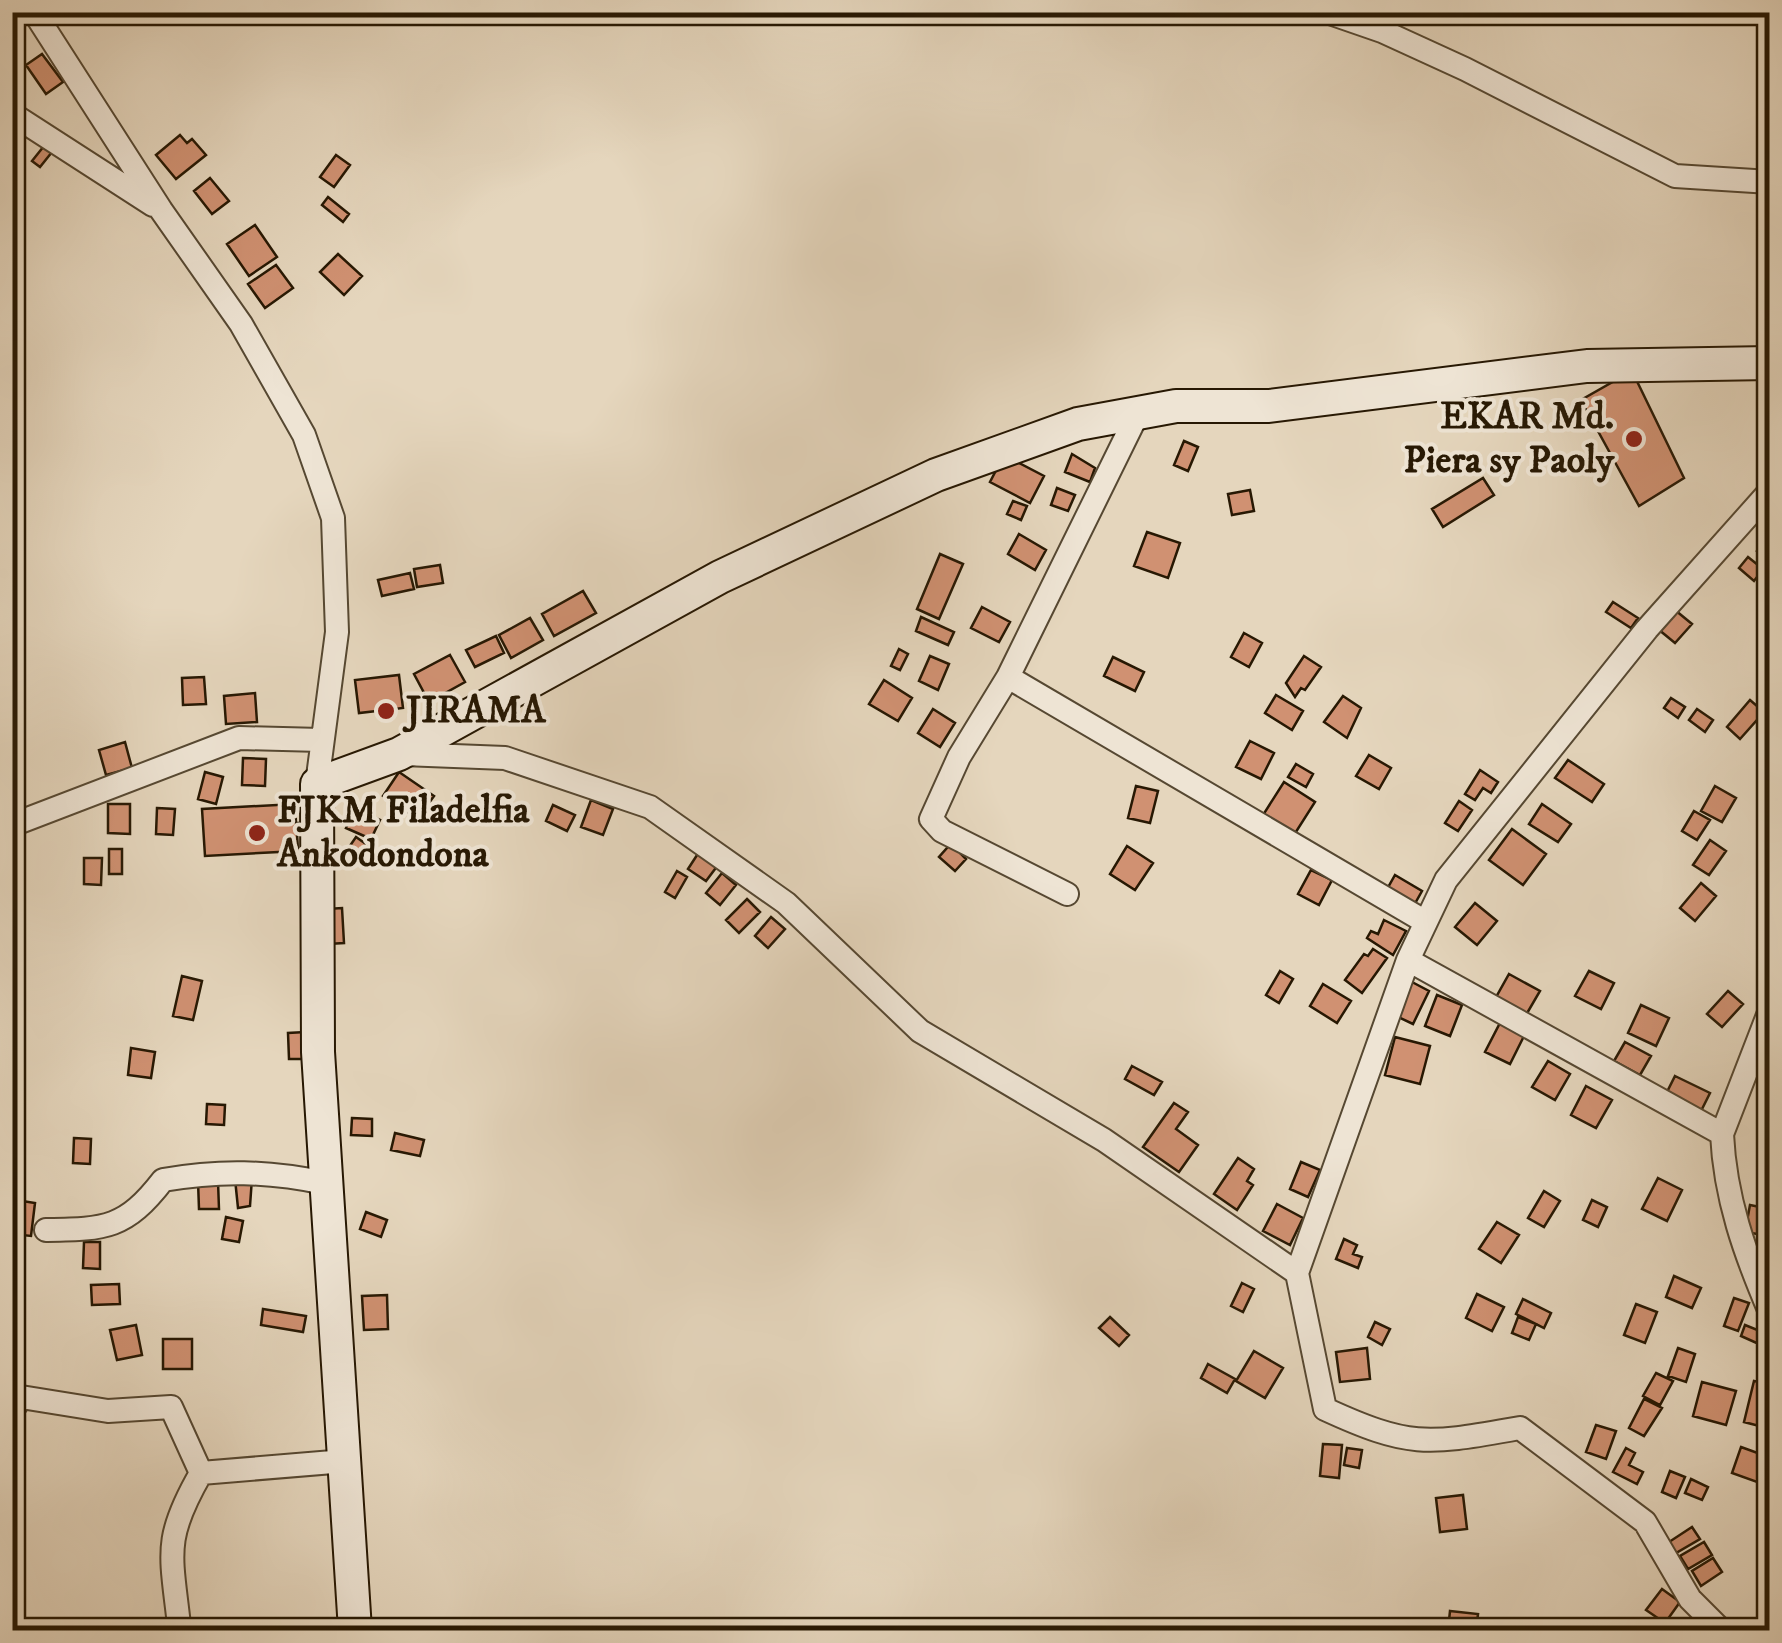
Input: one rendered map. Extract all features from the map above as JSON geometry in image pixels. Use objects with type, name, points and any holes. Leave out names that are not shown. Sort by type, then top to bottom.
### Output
[{"type":"street","points":[[34,12],[160,210],[241,324],[295,419],[333,518],[337,632],[317,784],[318,1052],[355,1630]]},
{"type":"street","points":[[1327,12],[1382,31],[1448,62],[1675,176],[1770,182]]},
{"type":"street","points":[[12,114],[160,210]]},
{"type":"street","points":[[317,784],[400,754],[720,577],[936,475],[1078,424],[1176,406],[1269,406],[1587,366],[1770,363]]},
{"type":"street","points":[[1067,894],[942,831],[930,819],[959,757],[1008,677],[1138,413]]},
{"type":"street","points":[[1721,1630],[1690,1599],[1645,1522],[1520,1428],[1430,1443],[1383,1436],[1324,1409],[1297,1272],[1408,960],[1446,880],[1538,761],[1770,491]]},
{"type":"street","points":[[1008,677],[1424,921]]},
{"type":"street","points":[[12,826],[239,738],[322,740]]},
{"type":"street","points":[[400,754],[506,758],[650,807],[786,903],[920,1032],[1104,1140],[1297,1272]]},
{"type":"street","points":[[1408,960],[1722,1134]]},
{"type":"street","points":[[1770,1010],[1722,1134],[1724,1166],[1740,1242],[1770,1312]]},
{"type":"street","points":[[46,1230],[105,1229],[139,1211],[162,1180],[204,1172],[267,1171],[324,1183]]},
{"type":"street","points":[[12,1411],[21,1397],[108,1411],[171,1407],[201,1474]]},
{"type":"street","points":[[201,1474],[345,1461]]},
{"type":"street","points":[[179,1625],[170,1548],[177,1515],[201,1474]]},
{"type":"building","points":[[42,54],[63,82],[46,94],[26,65]]},
{"type":"building","points":[[180,135],[187,143],[192,139],[206,155],[176,179],[156,155]]},
{"type":"building","points":[[44,146],[52,152],[40,167],[32,161]]},
{"type":"building","points":[[336,155],[350,165],[334,187],[320,177]]},
{"type":"building","points":[[210,178],[229,201],[212,214],[194,191]]},
{"type":"building","points":[[328,197],[349,214],[343,222],[322,205]]},
{"type":"building","points":[[255,225],[277,257],[249,276],[227,244]]},
{"type":"building","points":[[338,254],[362,276],[344,295],[320,272]]},
{"type":"building","points":[[276,265],[293,288],[265,308],[248,284]]},
{"type":"building","name":"EKAR Md. Piera sy Paoly","points":[[1632,371],[1684,478],[1639,506],[1581,400]]},
{"type":"building","points":[[1184,441],[1198,447],[1188,471],[1174,465]]},
{"type":"building","points":[[1072,454],[1095,468],[1090,482],[1065,472]]},
{"type":"building","points":[[1004,455],[1044,476],[1030,503],[990,482]]},
{"type":"building","points":[[1483,478],[1494,495],[1443,527],[1432,509]]},
{"type":"building","points":[[1057,488],[1075,495],[1068,511],[1051,505]]},
{"type":"building","points":[[1250,490],[1254,511],[1232,515],[1228,494]]},
{"type":"building","points":[[1013,501],[1027,506],[1021,520],[1007,514]]},
{"type":"building","points":[[1147,532],[1180,543],[1168,578],[1134,566]]},
{"type":"building","points":[[1019,534],[1046,550],[1035,570],[1008,554]]},
{"type":"building","points":[[1770,534],[1770,560],[1757,551]]},
{"type":"building","points":[[940,554],[963,564],[939,619],[917,609]]},
{"type":"building","points":[[1748,557],[1763,569],[1754,581],[1739,568]]},
{"type":"building","points":[[440,565],[443,583],[417,587],[414,569]]},
{"type":"building","points":[[410,573],[414,589],[382,596],[378,580]]},
{"type":"building","points":[[583,591],[596,613],[554,636],[542,614]]},
{"type":"building","points":[[1613,602],[1638,618],[1631,628],[1606,612]]},
{"type":"building","points":[[982,607],[1010,622],[999,642],[971,628]]},
{"type":"building","points":[[1675,610],[1692,624],[1675,643],[1658,629]]},
{"type":"building","points":[[921,617],[954,632],[948,645],[916,631]]},
{"type":"building","points":[[530,618],[543,640],[511,658],[499,635]]},
{"type":"building","points":[[1244,633],[1262,643],[1249,667],[1231,657]]},
{"type":"building","points":[[496,636],[504,653],[475,667],[466,650]]},
{"type":"building","points":[[899,649],[908,654],[900,670],[891,666]]},
{"type":"building","points":[[450,655],[465,682],[429,702],[414,674]]},
{"type":"building","points":[[930,656],[949,664],[938,690],[919,681]]},
{"type":"building","points":[[1304,656],[1321,667],[1295,697],[1286,683]]},
{"type":"building","points":[[1113,657],[1144,672],[1135,691],[1104,676]]},
{"type":"building","points":[[399,675],[403,708],[359,713],[355,680]]},
{"type":"building","points":[[204,677],[206,704],[183,705],[182,678]]},
{"type":"building","points":[[884,680],[912,698],[898,721],[869,704]]},
{"type":"building","points":[[255,693],[257,722],[226,724],[224,696]]},
{"type":"building","points":[[1276,695],[1303,711],[1292,730],[1265,713]]},
{"type":"building","points":[[1343,696],[1361,708],[1347,738],[1324,722]]},
{"type":"building","points":[[1671,698],[1685,707],[1678,718],[1664,708]]},
{"type":"building","points":[[1750,700],[1764,712],[1740,739],[1727,727]]},
{"type":"building","points":[[933,709],[955,723],[940,747],[918,733]]},
{"type":"building","points":[[1697,709],[1713,720],[1705,732],[1689,720]]},
{"type":"building","points":[[1250,741],[1274,753],[1261,779],[1236,767]]},
{"type":"building","points":[[125,742],[132,768],[106,775],[99,750]]},
{"type":"building","points":[[1369,755],[1391,768],[1379,789],[1356,776]]},
{"type":"building","points":[[243,758],[266,759],[265,786],[242,785]]},
{"type":"building","points":[[1568,760],[1604,784],[1592,802],[1555,778]]},
{"type":"building","points":[[1296,764],[1313,774],[1306,787],[1288,777]]},
{"type":"building","points":[[1480,770],[1498,782],[1491,793],[1483,788],[1475,800],[1465,794]]},
{"type":"building","points":[[205,772],[223,777],[216,804],[198,799]]},
{"type":"building","points":[[399,772],[434,796],[426,807],[419,802],[410,814],[383,796]]},
{"type":"building","points":[[1284,782],[1315,802],[1294,835],[1263,815]]},
{"type":"building","points":[[1136,786],[1158,791],[1150,823],[1128,818]]},
{"type":"building","points":[[1715,786],[1736,798],[1722,822],[1701,811]]},
{"type":"building","points":[[591,800],[613,809],[603,835],[581,827]]},
{"type":"building","points":[[1459,801],[1472,810],[1458,831],[1445,823]]},
{"type":"building","points":[[108,804],[130,804],[130,834],[108,833]]},
{"type":"building","points":[[295,804],[296,823],[305,823],[306,832],[297,833],[298,851],[205,856],[202,809]]},
{"type":"building","points":[[1542,804],[1571,824],[1558,842],[1529,824]]},
{"type":"building","points":[[553,805],[575,815],[567,831],[546,821]]},
{"type":"building","points":[[157,808],[175,809],[173,835],[156,834]]},
{"type":"building","points":[[355,809],[380,820],[371,839],[346,828]]},
{"type":"building","points":[[1694,811],[1710,820],[1697,840],[1682,831]]},
{"type":"building","points":[[1512,829],[1546,854],[1523,885],[1489,860]]},
{"type":"building","points":[[356,837],[373,849],[365,861],[347,850]]},
{"type":"building","points":[[955,839],[966,848],[961,854],[966,859],[955,871],[939,857]]},
{"type":"building","points":[[1710,840],[1726,851],[1709,875],[1693,865]]},
{"type":"building","points":[[1127,846],[1153,863],[1135,890],[1110,874]]},
{"type":"building","points":[[109,849],[122,849],[122,874],[109,874]]},
{"type":"building","points":[[699,852],[718,865],[706,881],[688,869]]},
{"type":"building","points":[[84,858],[102,858],[101,885],[84,884]]},
{"type":"building","points":[[1311,870],[1332,880],[1319,905],[1298,894]]},
{"type":"building","points":[[677,871],[687,877],[675,898],[665,892]]},
{"type":"building","points":[[722,873],[736,885],[720,905],[706,893]]},
{"type":"building","points":[[1395,875],[1422,891],[1413,907],[1386,891]]},
{"type":"building","points":[[1701,883],[1716,896],[1695,921],[1680,908]]},
{"type":"building","points":[[747,899],[760,912],[739,933],[726,920]]},
{"type":"building","points":[[1475,903],[1497,921],[1477,945],[1455,927]]},
{"type":"building","points":[[342,908],[344,943],[328,944],[327,909]]},
{"type":"building","points":[[771,917],[785,929],[768,948],[755,936]]},
{"type":"building","points":[[1384,920],[1406,931],[1393,955],[1367,938],[1371,931],[1378,934]]},
{"type":"building","points":[[1373,949],[1387,958],[1362,993],[1345,980],[1364,954],[1368,956]]},
{"type":"building","points":[[1280,971],[1293,979],[1279,1003],[1266,995]]},
{"type":"building","points":[[1589,971],[1614,983],[1601,1009],[1575,996]]},
{"type":"building","points":[[1509,974],[1540,991],[1526,1015],[1495,999]]},
{"type":"building","points":[[182,976],[202,981],[193,1020],[173,1016]]},
{"type":"building","points":[[1412,982],[1429,991],[1413,1024],[1396,1016]]},
{"type":"building","points":[[1323,984],[1351,1001],[1337,1023],[1310,1006]]},
{"type":"building","points":[[1728,991],[1743,1004],[1722,1027],[1707,1014]]},
{"type":"building","points":[[1437,995],[1462,1005],[1450,1036],[1425,1026]]},
{"type":"building","points":[[1641,1005],[1669,1018],[1656,1046],[1628,1033]]},
{"type":"building","points":[[1501,1021],[1525,1034],[1510,1064],[1485,1052]]},
{"type":"building","points":[[305,1032],[305,1059],[289,1059],[288,1033]]},
{"type":"building","points":[[1395,1037],[1430,1046],[1420,1084],[1385,1075]]},
{"type":"building","points":[[1625,1042],[1651,1056],[1640,1075],[1614,1061]]},
{"type":"building","points":[[131,1048],[155,1052],[151,1078],[128,1075]]},
{"type":"building","points":[[1548,1061],[1570,1074],[1555,1100],[1532,1087]]},
{"type":"building","points":[[1132,1066],[1162,1082],[1154,1095],[1125,1079]]},
{"type":"building","points":[[1675,1076],[1710,1093],[1701,1111],[1666,1094]]},
{"type":"building","points":[[1586,1086],[1612,1100],[1596,1128],[1571,1115]]},
{"type":"building","points":[[1174,1103],[1188,1112],[1176,1129],[1198,1145],[1179,1172],[1143,1147]]},
{"type":"building","points":[[207,1104],[225,1105],[224,1125],[206,1124]]},
{"type":"building","points":[[352,1118],[372,1119],[372,1136],[351,1135]]},
{"type":"building","points":[[395,1133],[424,1140],[420,1156],[391,1150]]},
{"type":"building","points":[[74,1138],[91,1139],[90,1164],[73,1163]]},
{"type":"building","points":[[1238,1158],[1254,1169],[1247,1181],[1253,1185],[1237,1210],[1214,1194]]},
{"type":"building","points":[[1301,1162],[1320,1170],[1308,1197],[1290,1189]]},
{"type":"building","points":[[252,1178],[250,1206],[238,1208],[235,1179]]},
{"type":"building","points":[[1658,1178],[1682,1190],[1667,1221],[1642,1209]]},
{"type":"building","points":[[198,1181],[218,1181],[219,1209],[199,1209]]},
{"type":"building","points":[[1544,1191],[1560,1201],[1544,1227],[1528,1218]]},
{"type":"building","points":[[16,1200],[35,1203],[31,1236],[12,1234]]},
{"type":"building","points":[[1592,1200],[1607,1207],[1598,1227],[1583,1220]]},
{"type":"building","points":[[1277,1204],[1303,1218],[1290,1245],[1263,1231]]},
{"type":"building","points":[[1750,1205],[1770,1209],[1770,1236],[1745,1232]]},
{"type":"building","points":[[366,1212],[387,1220],[381,1237],[360,1229]]},
{"type":"building","points":[[226,1217],[243,1221],[239,1242],[222,1239]]},
{"type":"building","points":[[1497,1222],[1519,1235],[1501,1263],[1479,1249]]},
{"type":"building","points":[[1344,1239],[1357,1245],[1353,1254],[1362,1257],[1358,1268],[1336,1259]]},
{"type":"building","points":[[84,1242],[100,1242],[100,1269],[83,1268]]},
{"type":"building","points":[[1674,1276],[1701,1288],[1692,1308],[1666,1297]]},
{"type":"building","points":[[1242,1283],[1254,1289],[1243,1312],[1231,1306]]},
{"type":"building","points":[[119,1284],[120,1304],[92,1305],[91,1285]]},
{"type":"building","points":[[1477,1294],[1504,1307],[1492,1331],[1466,1318]]},
{"type":"building","points":[[387,1295],[388,1329],[364,1330],[362,1296]]},
{"type":"building","points":[[1734,1298],[1749,1303],[1738,1331],[1724,1326]]},
{"type":"building","points":[[1523,1299],[1551,1313],[1544,1328],[1516,1314]]},
{"type":"building","points":[[1636,1304],[1657,1312],[1645,1343],[1624,1335]]},
{"type":"building","points":[[263,1309],[306,1316],[303,1332],[261,1325]]},
{"type":"building","points":[[1110,1317],[1129,1335],[1119,1346],[1099,1328]]},
{"type":"building","points":[[1518,1317],[1536,1324],[1529,1340],[1512,1333]]},
{"type":"building","points":[[1375,1322],[1390,1329],[1382,1345],[1368,1337]]},
{"type":"building","points":[[136,1325],[142,1355],[117,1360],[110,1330]]},
{"type":"building","points":[[1745,1325],[1770,1335],[1770,1349],[1741,1336]]},
{"type":"building","points":[[163,1339],[192,1339],[192,1369],[163,1369]]},
{"type":"building","points":[[1367,1348],[1370,1379],[1340,1382],[1336,1352]]},
{"type":"building","points":[[1678,1348],[1695,1354],[1686,1382],[1668,1376]]},
{"type":"building","points":[[1254,1351],[1283,1368],[1265,1398],[1236,1381]]},
{"type":"building","points":[[1208,1364],[1235,1379],[1227,1393],[1201,1378]]},
{"type":"building","points":[[1656,1373],[1673,1381],[1660,1405],[1643,1396]]},
{"type":"building","points":[[1754,1381],[1770,1384],[1767,1428],[1744,1422]]},
{"type":"building","points":[[1702,1382],[1736,1391],[1726,1425],[1693,1416]]},
{"type":"building","points":[[1644,1399],[1662,1408],[1644,1436],[1629,1428]]},
{"type":"building","points":[[1596,1425],[1616,1431],[1606,1459],[1586,1452]]},
{"type":"building","points":[[1323,1444],[1342,1445],[1339,1478],[1320,1476]]},
{"type":"building","points":[[1741,1447],[1766,1456],[1757,1482],[1732,1473]]},
{"type":"building","points":[[1347,1448],[1362,1450],[1359,1468],[1344,1465]]},
{"type":"building","points":[[1626,1448],[1635,1453],[1629,1465],[1643,1472],[1637,1484],[1613,1472]]},
{"type":"building","points":[[1670,1471],[1685,1477],[1676,1498],[1662,1492]]},
{"type":"building","points":[[1691,1479],[1708,1487],[1702,1500],[1685,1493]]},
{"type":"building","points":[[1463,1495],[1467,1529],[1440,1532],[1436,1498]]},
{"type":"building","points":[[1692,1527],[1700,1539],[1676,1553],[1669,1542]]},
{"type":"building","points":[[1704,1542],[1712,1555],[1688,1569],[1680,1556]]},
{"type":"building","points":[[1713,1558],[1722,1572],[1701,1586],[1692,1571]]},
{"type":"building","points":[[1662,1589],[1680,1602],[1665,1623],[1646,1610]]},
{"type":"building","points":[[1450,1611],[1478,1614],[1476,1630],[1448,1630]]},
{"type":"place","name":"EKAR Md. Piera sy Paoly","points":[[1634,439]]},
{"type":"place","name":"JIRAMA","points":[[386,711]]},
{"type":"place","name":"FJKM Filadelfia Ankodondona","points":[[257,833]]}]
